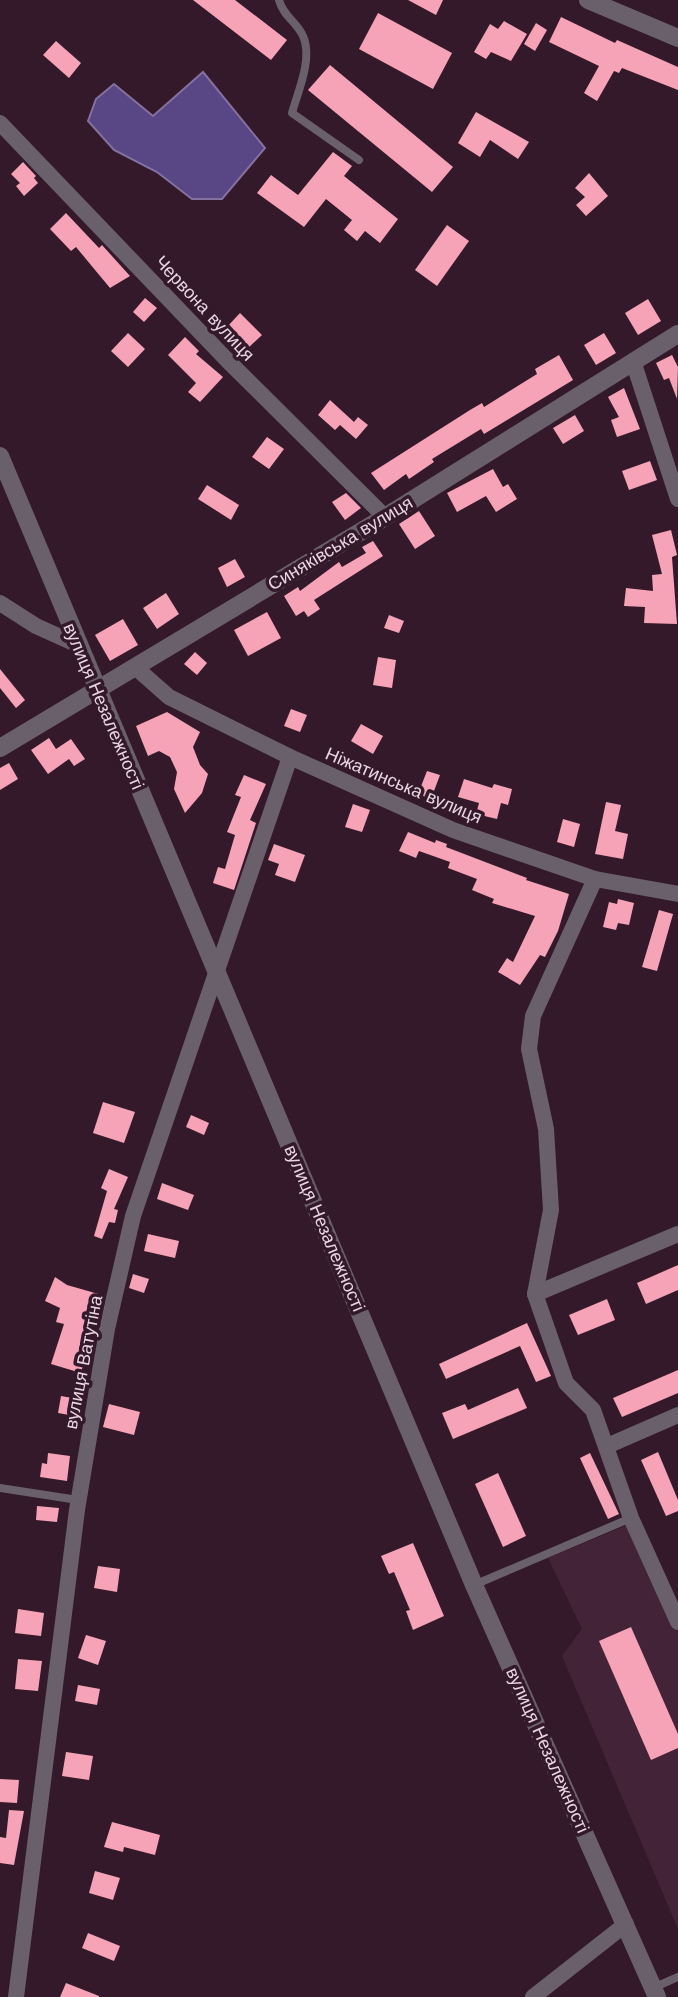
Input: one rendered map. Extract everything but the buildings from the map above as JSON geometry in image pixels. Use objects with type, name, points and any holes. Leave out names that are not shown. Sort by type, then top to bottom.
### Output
[{"type":"street","points":[[588,0],[678,38]]},
{"type":"street","name":"Червона вулиця","points":[[0,123],[227,360],[385,516]]},
{"type":"street","name":"Синяківська вулиця","points":[[0,748],[385,516],[678,334]]},
{"type":"street","points":[[633,361],[678,499]]},
{"type":"street","name":"вулиця Незалежності","points":[[0,456],[96,691],[218,971],[474,1584],[655,1992]]},
{"type":"street","points":[[0,604],[36,626],[78,645]]},
{"type":"street","name":"Ніжатинська вулиця","points":[[135,667],[169,696],[290,757],[453,830],[595,879],[678,894]]},
{"type":"street","name":"вулиця Ватутіна","points":[[16,1997],[78,1500],[107,1329],[133,1216],[290,757]]},
{"type":"street","points":[[595,879],[534,1016],[529,1049],[546,1129],[551,1210],[535,1294],[566,1383],[593,1410],[631,1518],[678,1622]]},
{"type":"street","points":[[535,1294],[678,1234]]},
{"type":"street","points":[[607,1446],[678,1415]]},
{"type":"street","points":[[533,1997],[625,1924]]},
{"type":"lane","points":[[279,0],[282,13],[303,36],[306,62],[292,113],[359,160]]},
{"type":"lane","points":[[0,1488],[78,1500]]},
{"type":"lane","points":[[474,1584],[631,1518]]},
{"type":"lane","points":[[655,1992],[678,1977]]},
{"type":"shaded area","points":[[203,72],[265,148],[222,199],[192,199],[157,172],[114,150],[88,121],[96,99],[114,84],[153,116]]},
{"type":"shaded area","points":[[630,1524],[678,1632],[678,1929],[562,1656],[582,1629],[548,1558]]}]
